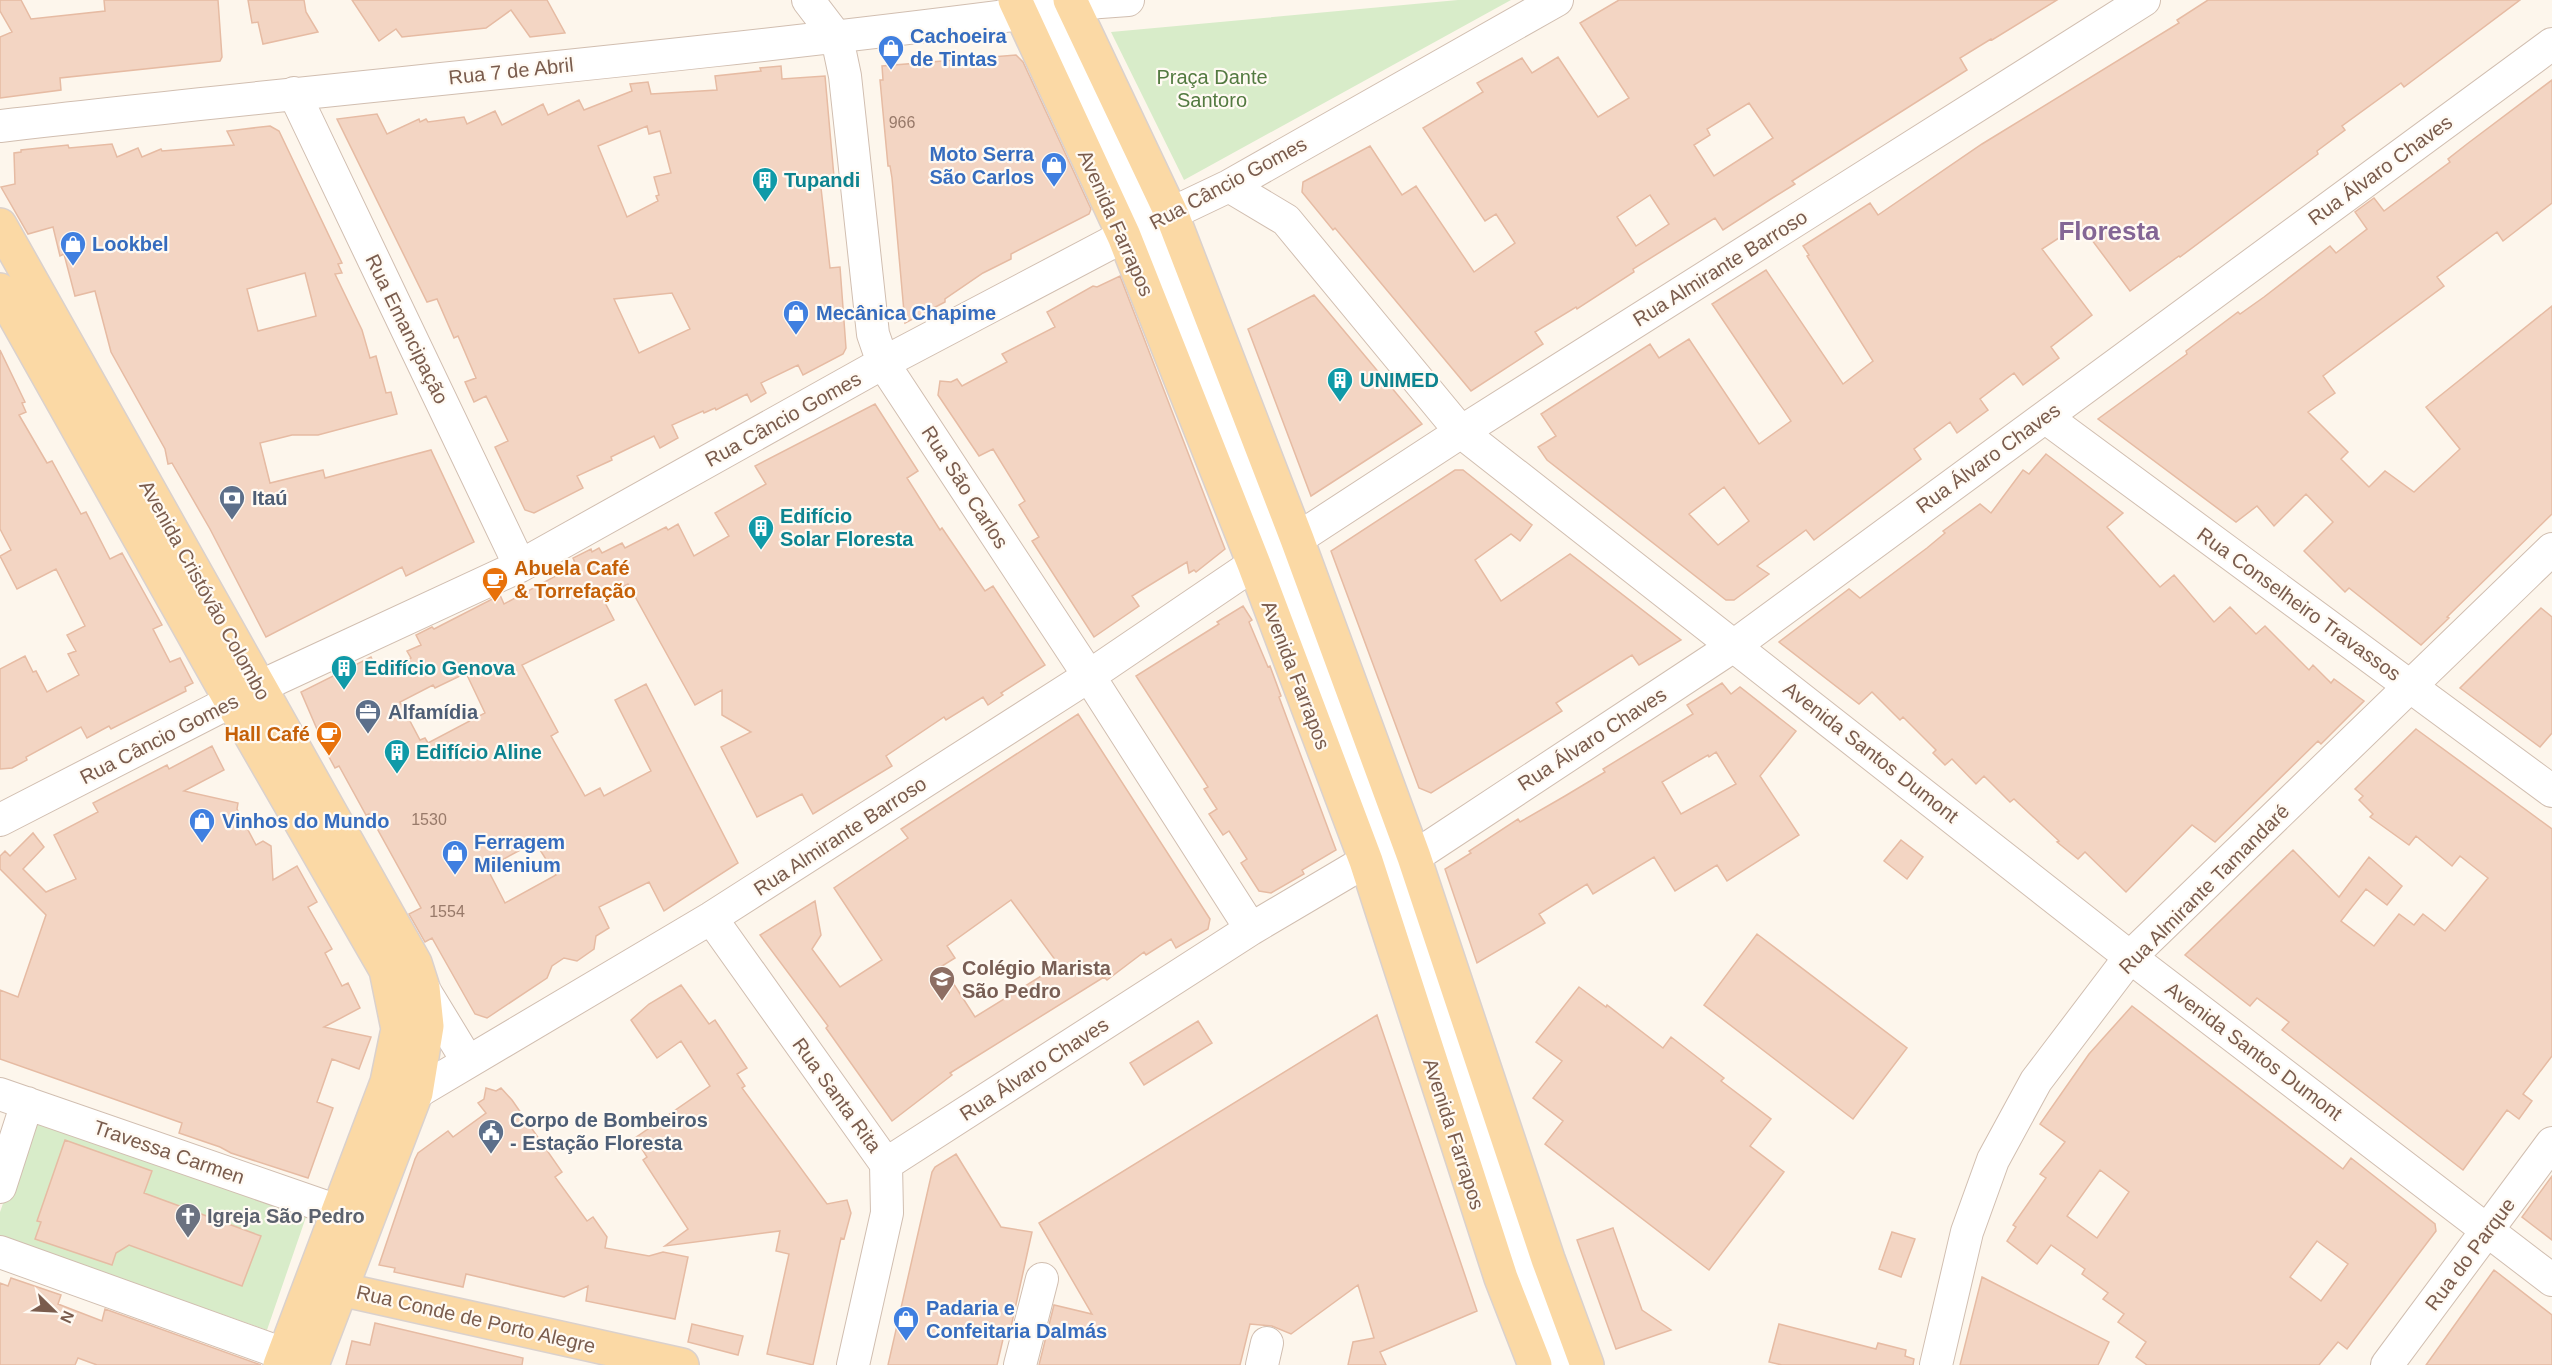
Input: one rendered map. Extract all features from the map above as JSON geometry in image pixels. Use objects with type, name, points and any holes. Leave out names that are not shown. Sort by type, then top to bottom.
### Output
[{"type":"main road","name":"Avenida Farrapos","points":[[1071,2],[1148,225],[1254,564],[1365,861],[1501,1278],[1535,1365]]},
{"type":"main road","name":"Avenida Farrapos","points":[[1026,5],[1148,225],[1297,539],[1414,857],[1548,1259],[1587,1365]]},
{"type":"main road","name":"Avenida Cristóvão Colombo","points":[[0,225],[386,970],[398,1029],[387,1082],[338,1211],[292,1361]]},
{"type":"main road","name":"Avenida Cristóvão Colombo","points":[[0,290],[245,694],[415,963],[423,988],[427,1026],[416,1093],[340,1289],[292,1361]]},
{"type":"main road","name":"Rua Conde de Porto Alegre","points":[[340,1289],[682,1365]]},
{"type":"street","name":"Rua São Carlos","points":[[808,0],[837,38],[844,76],[873,334],[883,363],[1089,676],[1251,929]]},
{"type":"street","points":[[1071,2],[1128,0]]},
{"type":"street","name":"Rua Almirante Barroso","points":[[1297,539],[1461,432],[2144,0]]},
{"type":"street","name":"Rua Câncio Gomes","points":[[0,820],[245,694],[520,566],[883,363],[1148,225],[1229,186],[1547,2]]},
{"type":"street","name":"Rua 7 de Abril","points":[[0,126],[294,93],[837,38],[1026,5]]},
{"type":"street","name":"Rua Álvaro Chaves","points":[[1414,857],[1735,645],[2552,44]]},
{"type":"street","name":"Rua Emancipação","points":[[294,93],[520,566]]},
{"type":"street","name":"Avenida Santos Dumont","points":[[1229,186],[1286,220],[1461,432],[2130,957],[2552,1280]]},
{"type":"street","points":[[1148,225],[1305,630],[1404,907],[1496,1187],[1562,1365]]},
{"type":"street","name":"Rua Conselheiro Travassos","points":[[2045,417],[2552,792]]},
{"type":"street","points":[[1297,539],[1305,630]]},
{"type":"street","name":"Rua Almirante Tamandaré","points":[[1936,1365],[1967,1232],[1993,1160],[2036,1081],[2130,957],[2412,687],[2552,549]]},
{"type":"street","points":[[1254,564],[1305,630]]},
{"type":"street","name":"Rua Almirante Barroso","points":[[416,1093],[711,918],[1089,676],[1254,564]]},
{"type":"street","name":"Rua Álvaro Chaves","points":[[886,1164],[1251,929],[1365,861]]},
{"type":"street","name":"Rua Santa Rita","points":[[711,918],[886,1164],[887,1212],[853,1365]]},
{"type":"street","points":[[423,988],[468,1062]]},
{"type":"street","points":[[0,1187],[14,1099]]},
{"type":"street","name":"Travessa Carmen","points":[[14,1099],[338,1211]]},
{"type":"street","name":"Rua do Parque","points":[[2387,1365],[2552,1143]]},
{"type":"street","points":[[1496,1187],[1548,1259]]},
{"type":"street","points":[[1496,1187],[1501,1278]]},
{"type":"street","points":[[0,1252],[292,1361]]},
{"type":"street","points":[[1020,1365],[1042,1279]]},
{"type":"green space","name":"Praça Dante Santoro","points":[[1458,0],[1511,0],[1184,180],[1111,32]]},
{"type":"green space","points":[[32,1121],[306,1217],[267,1330],[0,1236],[0,1212]]},
{"type":"building","points":[[0,0],[21,0],[31,19],[105,11],[104,0],[218,0],[222,57],[220,61],[60,78],[61,90],[0,98],[0,37],[12,32],[0,11]]},
{"type":"building","points":[[248,0],[304,0],[306,12],[318,32],[263,44],[258,22],[252,23]]},
{"type":"building","points":[[352,0],[547,0],[565,33],[530,37],[511,10],[486,28],[402,37],[396,29],[379,41]]},
{"type":"building","points":[[1619,0],[2057,0],[1960,58],[1967,70],[1792,181],[1795,184],[1723,230],[1715,218],[1633,269],[1634,272],[1577,309],[1576,307],[1535,332],[1543,344],[1471,391],[1335,228],[1333,230],[1302,192],[1303,182],[1370,146],[1402,195],[1416,186],[1474,272],[1515,243],[1496,214],[1485,221],[1423,128],[1483,92],[1477,83],[1522,58],[1532,73],[1558,57],[1598,117],[1629,98],[1580,23]],"holes":[[[1749,103],[1773,138],[1714,176],[1694,145],[1710,135],[1707,129]],[[1650,195],[1669,224],[1636,246],[1617,217]]]},
{"type":"building","points":[[2208,0],[2520,0],[2404,87],[2401,83],[2342,126],[2345,130],[2317,151],[2318,154],[2180,257],[2130,291],[2080,224],[2042,249],[2092,315],[2051,347],[2059,358],[2023,385],[2014,373],[1980,399],[1988,410],[1957,433],[1950,422],[1914,449],[1921,459],[1814,540],[1806,530],[1757,566],[1769,574],[1734,600],[1726,600],[1547,460],[1538,447],[1556,436],[1541,414],[1650,344],[1659,358],[1689,339],[1759,444],[1791,421],[1712,304],[1766,270],[1843,384],[1873,361],[1803,246],[1870,203],[1878,215],[1982,144],[2179,23],[2177,20]],"holes":[[[1724,487],[1749,521],[1718,545],[1689,514]]]},
{"type":"building","points":[[1016,55],[1023,62],[1091,209],[1089,214],[1011,254],[1011,259],[983,273],[945,299],[945,302],[905,323],[892,178],[890,166],[888,166],[880,80],[883,80],[882,66]]},
{"type":"building","points":[[781,66],[782,79],[825,76],[834,177],[820,179],[830,268],[840,267],[846,348],[843,354],[803,375],[798,365],[761,383],[766,393],[751,402],[747,394],[716,410],[715,408],[704,413],[703,411],[672,425],[678,438],[660,448],[654,436],[611,457],[612,460],[577,476],[583,488],[534,513],[525,510],[495,447],[508,441],[486,396],[474,402],[465,382],[476,378],[458,336],[454,338],[437,299],[427,302],[337,119],[377,114],[387,134],[419,119],[420,122],[426,119],[428,122],[464,117],[467,124],[495,111],[502,125],[543,104],[548,115],[579,100],[584,110],[632,91],[630,84],[648,82],[651,94],[717,90],[715,76],[761,71],[760,68]],"holes":[[[647,126],[649,134],[660,131],[671,173],[654,177],[659,195],[656,196],[658,201],[627,217],[598,146]],[[672,293],[690,329],[639,353],[614,299]]]},
{"type":"building","points":[[2552,80],[2552,203],[2503,241],[2497,232],[2437,277],[2444,286],[2323,376],[2335,393],[2308,412],[2348,452],[2341,459],[2369,487],[2385,471],[2414,492],[2460,449],[2426,407],[2552,306],[2552,514],[2421,645],[2349,588],[2345,592],[2304,551],[2333,522],[2306,494],[2274,526],[2257,506],[2236,522],[2098,419],[2187,354],[2186,351],[2238,312],[2240,314],[2264,297],[2330,246],[2336,253],[2367,229],[2355,212],[2374,198],[2384,211],[2450,162],[2448,159]]},
{"type":"building","points":[[270,126],[279,131],[342,263],[338,264],[342,273],[335,274],[362,330],[370,358],[376,356],[386,393],[391,392],[397,414],[318,435],[292,435],[260,443],[270,483],[323,470],[325,478],[431,450],[474,542],[406,576],[402,567],[266,637],[210,529],[172,463],[168,464],[165,449],[111,352],[95,291],[75,296],[64,254],[60,256],[53,227],[28,234],[1,187],[15,184],[14,153],[21,152],[21,150],[68,145],[69,148],[112,144],[117,157],[138,148],[142,157],[161,149],[162,151],[234,145],[227,131]],"holes":[[[305,273],[316,316],[258,331],[247,289]]]},
{"type":"building","points":[[1120,276],[1225,549],[1196,572],[1194,570],[1189,573],[1187,562],[1132,596],[1139,606],[1094,637],[1032,541],[1039,537],[1019,505],[1025,501],[993,449],[979,456],[938,395],[940,381],[951,382],[957,379],[962,386],[1007,362],[1002,354],[1055,327],[1047,312],[1093,286],[1097,287]]},
{"type":"building","name":"UNIMED","points":[[1314,295],[1422,424],[1311,496],[1248,329]]},
{"type":"building","points":[[0,350],[25,402],[22,403],[26,412],[19,415],[47,463],[52,461],[81,514],[86,512],[110,559],[122,553],[162,625],[153,629],[170,662],[180,658],[193,683],[185,687],[186,691],[111,729],[109,726],[87,738],[81,727],[26,757],[27,760],[12,768],[0,769],[0,669],[25,656],[47,692],[79,675],[68,654],[76,651],[67,635],[85,626],[56,569],[17,589],[0,556],[11,550],[0,529]]},
{"type":"building","points":[[875,404],[918,471],[907,478],[940,530],[942,528],[985,591],[993,586],[1045,665],[1001,693],[1003,695],[988,705],[983,697],[946,720],[944,717],[886,756],[892,766],[813,814],[802,794],[757,817],[721,747],[751,732],[722,715],[722,690],[695,705],[628,584],[602,597],[614,620],[522,665],[558,732],[551,736],[585,796],[600,788],[604,796],[651,771],[615,700],[646,684],[738,863],[664,911],[649,882],[599,907],[609,928],[596,936],[594,949],[577,961],[564,958],[552,966],[547,978],[487,1018],[475,1014],[432,938],[425,942],[409,914],[421,908],[369,814],[366,815],[339,766],[335,768],[301,692],[371,657],[379,674],[411,658],[407,651],[421,645],[416,635],[432,627],[434,629],[500,595],[504,604],[576,565],[573,558],[591,549],[592,552],[599,548],[602,553],[622,543],[625,548],[666,527],[668,530],[678,524],[694,556],[729,536],[715,513],[766,484],[755,466]],"holes":[[[466,673],[485,713],[428,743],[425,738],[420,740],[400,702],[433,685],[435,688]],[[535,842],[556,875],[505,903],[487,868]]]},
{"type":"building","points":[[2046,454],[2123,513],[2107,527],[2160,587],[2174,575],[2214,622],[2230,607],[2256,634],[2265,626],[2309,670],[2313,665],[2331,683],[2334,679],[2364,701],[2321,744],[2318,741],[2215,842],[2192,825],[2126,892],[2085,852],[2078,859],[2057,842],[2059,841],[2014,799],[2010,802],[1984,776],[1976,784],[1952,759],[1945,765],[1933,753],[1936,750],[1903,717],[1900,720],[1872,692],[1859,704],[1779,642],[1849,589],[1860,598],[1927,548],[1945,533],[1943,531],[1980,504],[1991,513],[2023,470],[2029,474]]},
{"type":"building","points":[[1455,470],[1463,470],[1532,525],[1520,541],[1511,534],[1475,560],[1501,601],[1570,554],[1681,640],[1639,665],[1632,655],[1556,703],[1562,711],[1431,793],[1419,788],[1331,551]]},
{"type":"building","points":[[1243,606],[1252,620],[1249,622],[1268,667],[1270,666],[1281,696],[1279,697],[1336,850],[1302,870],[1304,874],[1271,893],[1259,891],[1241,863],[1247,859],[1229,831],[1223,835],[1209,814],[1217,809],[1204,789],[1208,787],[1136,676],[1219,624],[1217,622]]},
{"type":"building","points":[[2541,608],[2552,617],[2552,733],[2540,747],[2460,688]]},
{"type":"building","points":[[1722,683],[1731,694],[1740,687],[1796,731],[1760,776],[1799,835],[1727,881],[1717,865],[1675,891],[1654,857],[1593,894],[1587,884],[1539,914],[1545,923],[1477,963],[1445,869],[1518,819],[1520,822],[1605,772],[1603,769],[1693,714],[1687,705]],"holes":[[[1716,752],[1736,784],[1681,814],[1662,782]]]},
{"type":"building","points":[[1078,714],[1210,919],[1208,929],[1176,948],[1171,939],[1146,955],[1144,952],[1107,980],[1104,977],[950,1073],[952,1075],[892,1121],[826,1028],[828,1026],[760,935],[815,901],[821,935],[812,949],[840,987],[882,960],[834,888],[908,838],[901,829]],"holes":[[[1011,900],[1059,965],[975,1017],[942,966],[955,958],[947,946]]]},
{"type":"building","points":[[2416,729],[2552,829],[2552,1056],[2523,1094],[2532,1101],[2519,1119],[2507,1110],[2463,1170],[2282,1030],[2289,1022],[2257,998],[2250,1006],[2185,955],[2293,850],[2339,897],[2369,857],[2402,886],[2387,905],[2366,889],[2341,921],[2374,946],[2399,914],[2414,925],[2423,914],[2445,931],[2488,878],[2460,856],[2452,866],[2416,836],[2409,845],[2370,817],[2373,814],[2359,800],[2363,796],[2355,789]]},
{"type":"building","points":[[212,746],[224,770],[184,791],[238,803],[237,809],[256,845],[263,841],[271,846],[273,880],[297,866],[317,902],[308,907],[332,949],[325,953],[342,986],[348,983],[360,1008],[324,1027],[371,1037],[359,1069],[332,1059],[317,1102],[333,1108],[308,1178],[179,1133],[182,1123],[0,1059],[0,990],[18,997],[46,915],[0,869],[0,856],[5,851],[10,856],[33,833],[44,847],[23,869],[46,892],[76,879],[54,835],[98,812],[93,803],[167,765],[169,769]]},
{"type":"building","points":[[1901,840],[1923,857],[1907,879],[1884,861]]},
{"type":"building","points":[[1757,934],[1907,1048],[1853,1119],[1704,1005]]},
{"type":"building","points":[[681,985],[709,1024],[715,1020],[747,1068],[737,1074],[745,1086],[742,1088],[827,1204],[847,1200],[851,1213],[844,1239],[841,1238],[813,1365],[767,1354],[789,1254],[776,1251],[780,1231],[665,1246],[688,1229],[643,1160],[647,1157],[635,1138],[710,1086],[681,1041],[657,1058],[631,1020],[649,1004]]},
{"type":"building","points":[[1579,987],[1606,1007],[1607,1005],[1663,1048],[1671,1037],[1724,1078],[1721,1081],[1771,1119],[1750,1146],[1784,1172],[1709,1270],[1545,1144],[1563,1121],[1533,1098],[1562,1061],[1536,1042]]},
{"type":"building","points":[[2132,1006],[2343,1169],[2351,1158],[2435,1224],[2436,1231],[2347,1349],[2338,1342],[2319,1365],[2147,1365],[2136,1357],[2146,1342],[2118,1322],[2124,1314],[2103,1299],[2108,1293],[2082,1274],[2085,1269],[2051,1245],[2037,1264],[2007,1241],[2016,1227],[2013,1225],[2046,1178],[2040,1174],[2065,1142],[2040,1124],[2089,1054]],"holes":[[[2100,1170],[2129,1192],[2097,1238],[2067,1216]],[[2317,1241],[2348,1264],[2321,1301],[2290,1277]]]},
{"type":"building","points":[[1377,1015],[1477,1311],[1380,1352],[1386,1365],[1348,1365],[1353,1342],[1374,1338],[1358,1285],[1291,1334],[1272,1326],[1250,1324],[1240,1365],[1039,1365],[1054,1305],[1092,1314],[1039,1223]]},
{"type":"building","points":[[1198,1021],[1212,1043],[1144,1085],[1130,1063]]},
{"type":"building","points":[[486,1088],[496,1091],[501,1088],[512,1100],[562,1172],[555,1177],[587,1221],[593,1217],[607,1237],[605,1248],[649,1256],[663,1252],[688,1257],[675,1319],[586,1301],[588,1286],[564,1297],[466,1274],[463,1287],[394,1272],[395,1268],[379,1265],[418,1153],[448,1131],[453,1137],[486,1113],[478,1103],[484,1099]]},
{"type":"building","points":[[65,1140],[152,1171],[144,1193],[261,1236],[242,1286],[129,1245],[116,1253],[112,1265],[35,1239],[41,1222],[37,1221]]},
{"type":"building","points":[[956,1154],[1001,1227],[1032,1232],[1009,1336],[1004,1335],[997,1365],[888,1365],[932,1172],[935,1167]]},
{"type":"building","points":[[2552,1176],[2552,1240],[2522,1217]]},
{"type":"building","points":[[1613,1228],[1642,1310],[1671,1330],[1616,1349],[1577,1240]]},
{"type":"building","points":[[1892,1232],[1915,1239],[1901,1277],[1879,1269]]},
{"type":"building","points":[[2494,1270],[2552,1315],[2552,1365],[2426,1365]]},
{"type":"building","points":[[1982,1277],[2109,1342],[2098,1365],[1960,1365]]},
{"type":"building","points":[[11,1278],[61,1295],[58,1304],[102,1321],[105,1309],[261,1365],[97,1365],[78,1358],[75,1365],[0,1365],[0,1283],[8,1286]]},
{"type":"building","points":[[375,1323],[523,1358],[522,1365],[346,1365],[352,1341],[370,1345]]},
{"type":"building","points":[[692,1324],[743,1336],[738,1355],[688,1342]]},
{"type":"building","points":[[1779,1324],[1876,1349],[1878,1343],[1906,1350],[1905,1356],[1914,1359],[1913,1365],[1782,1365],[1769,1362]]},
{"type":"place","name":"Cachoeira de Tintas","points":[[891,71]]},
{"type":"place","name":"Moto Serra São Carlos","points":[[1054,188]]},
{"type":"place","name":"Tupandi","points":[[765,203]]},
{"type":"place","name":"Lookbel","points":[[73,267]]},
{"type":"place","name":"Mecânica Chapime","points":[[796,336]]},
{"type":"place","name":"UNIMED","points":[[1340,403]]},
{"type":"place","name":"Itaú","points":[[232,521]]},
{"type":"place","name":"Edifício Solar Floresta","points":[[761,551]]},
{"type":"place","name":"Abuela Café & Torrefação","points":[[495,603]]},
{"type":"place","name":"Edifício Genova","points":[[344,691]]},
{"type":"place","name":"Alfamídia","points":[[368,735]]},
{"type":"place","name":"Hall Café","points":[[329,757]]},
{"type":"place","name":"Edifício Aline","points":[[397,775]]},
{"type":"place","name":"Vinhos do Mundo","points":[[202,844]]},
{"type":"place","name":"Ferragem Milenium","points":[[455,876]]},
{"type":"place","name":"Colégio Marista São Pedro","points":[[942,1002]]},
{"type":"place","name":"Corpo de Bombeiros - Estação Floresta","points":[[491,1155]]},
{"type":"place","name":"Igreja São Pedro","points":[[188,1239]]},
{"type":"place","name":"Padaria e Confeitaria Dalmás","points":[[906,1342]]},
{"type":"district","name":"Floresta","points":[[2109,231]]}]
